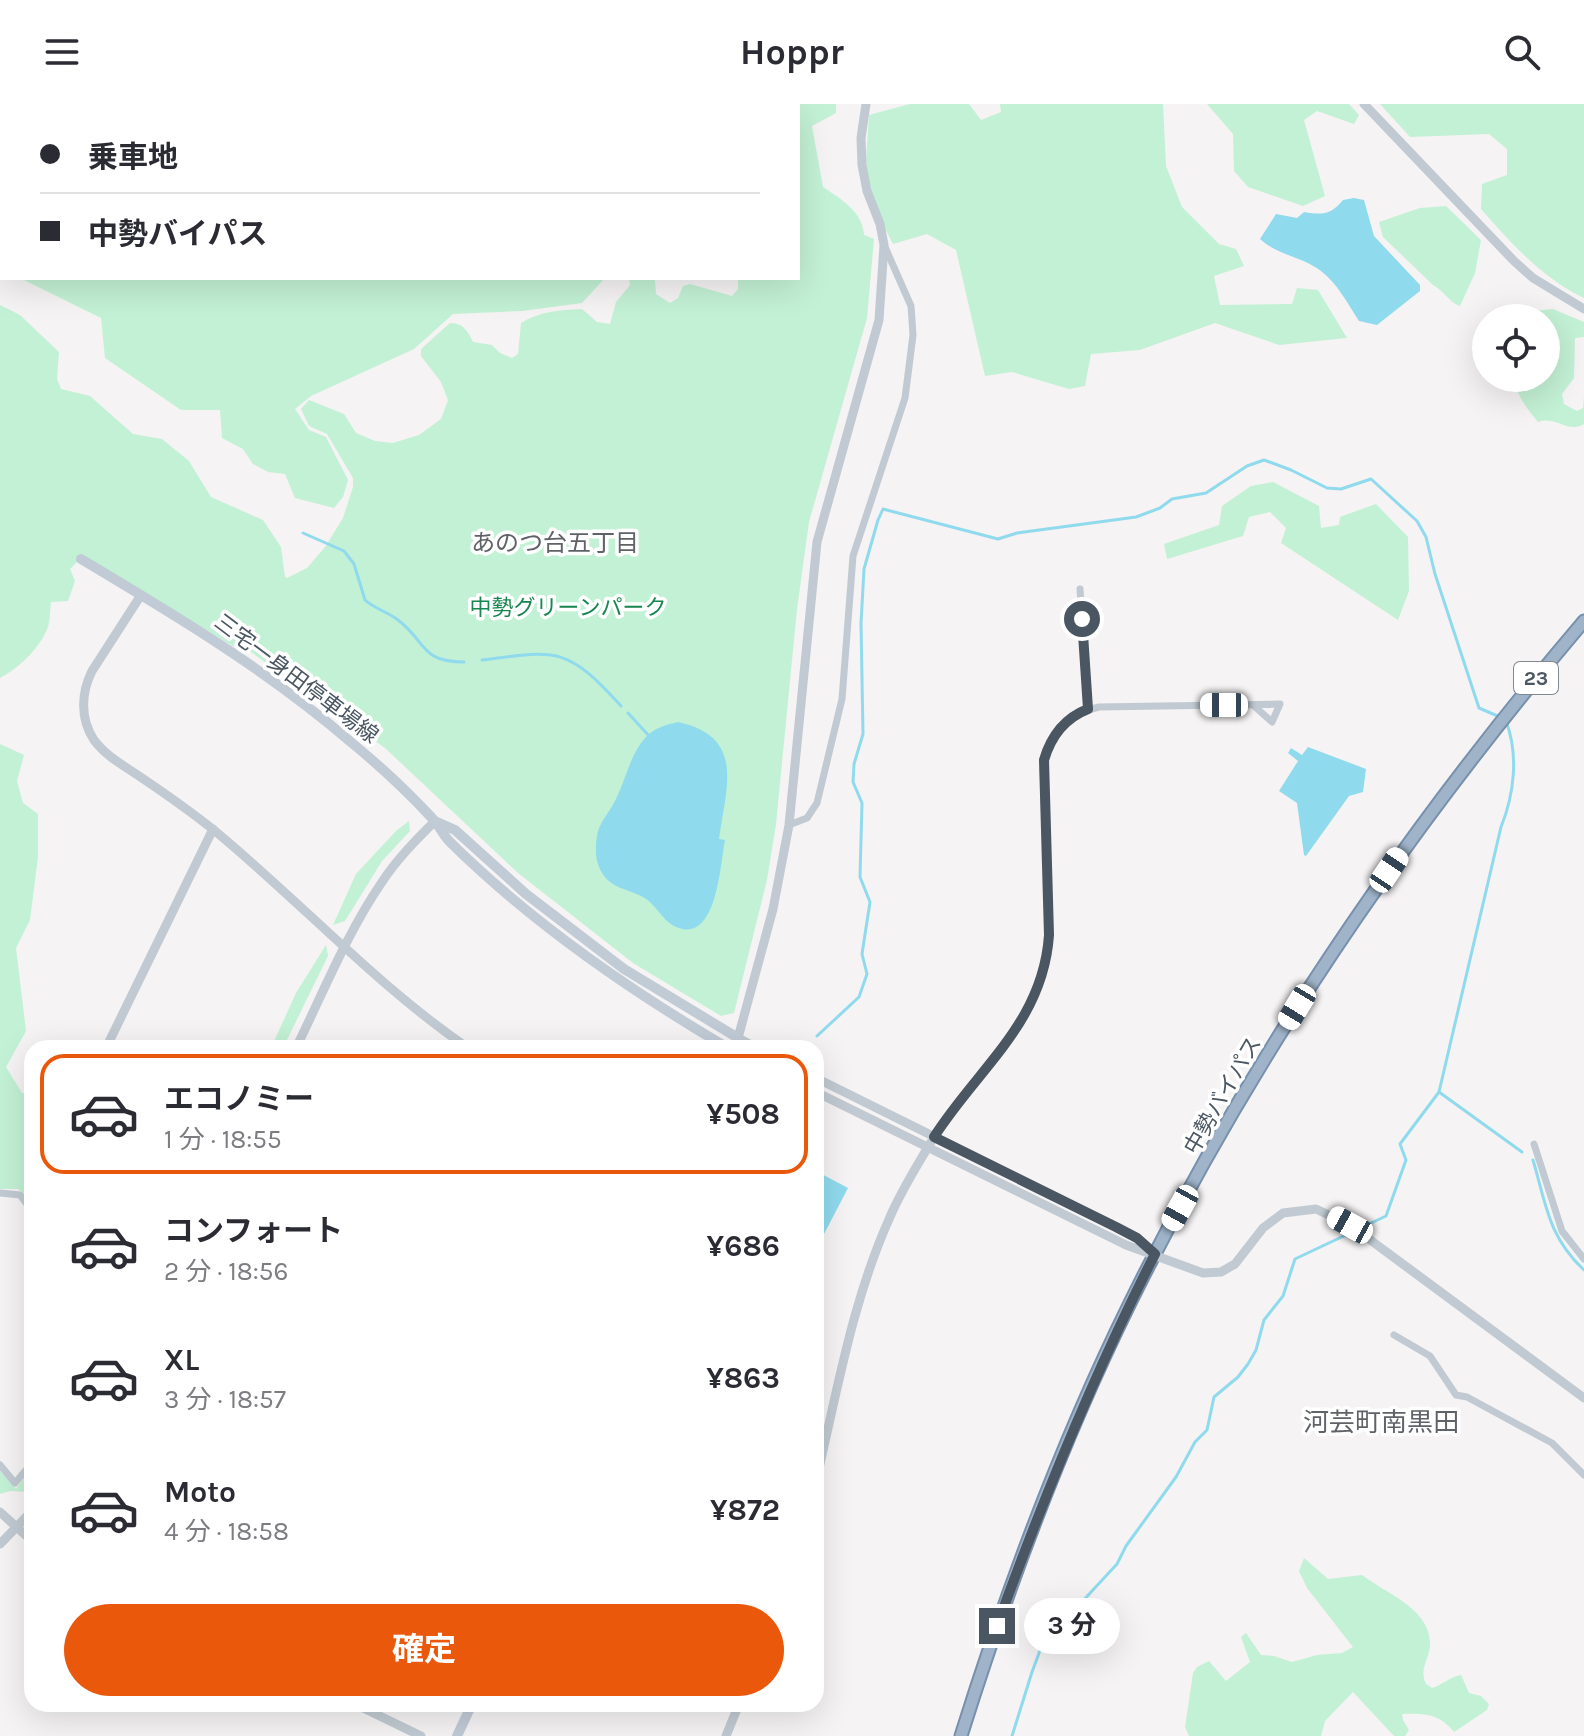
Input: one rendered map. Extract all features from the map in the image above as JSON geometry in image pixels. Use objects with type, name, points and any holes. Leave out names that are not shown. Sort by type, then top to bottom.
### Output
[{"type":"highway","name":"中勢バイパス","points":[[961,1736],[1029,1538],[1086,1401],[1155,1254],[1217,1140],[1297,1007],[1405,847],[1489,736],[1584,621]]},
{"type":"main road","name":"三宅一身田停車場線","points":[[81,559],[203,632],[290,692],[373,761],[435,821],[458,849],[510,895],[589,959],[671,1015],[714,1040]]},
{"type":"main road","name":"三宅一身田停車場線","points":[[435,821],[455,830],[526,894],[624,969],[732,1040]]},
{"type":"main road","points":[[457,1736],[468,1712]]},
{"type":"street","points":[[789,825],[807,818],[817,803],[842,699],[853,556],[905,398],[913,335],[911,306],[884,245],[862,165],[861,138],[866,104]]},
{"type":"street","points":[[1364,104],[1514,261],[1533,278],[1584,309]]},
{"type":"street","points":[[738,1040],[773,909],[789,825],[814,555],[841,448],[879,320],[884,245]]},
{"type":"street","points":[[1080,589],[1088,709]]},
{"type":"street","points":[[141,595],[88,678],[84,699],[86,721],[94,739],[103,750],[213,829],[391,990],[455,1040]]},
{"type":"street","points":[[824,1448],[860,1297],[891,1214],[949,1114],[1021,1023],[1046,963],[1049,935],[1044,760],[1050,742],[1071,718],[1088,709],[1107,706],[1253,705]]},
{"type":"street","points":[[300,1040],[381,883],[407,849],[435,821]]},
{"type":"street","points":[[110,1040],[213,829]]},
{"type":"street","points":[[824,1082],[1116,1227],[1137,1238],[1155,1254]]},
{"type":"street","points":[[824,1096],[1126,1245],[1203,1273],[1221,1272],[1235,1264],[1272,1220],[1294,1210],[1316,1209],[1350,1225],[1584,1398]]},
{"type":"street","points":[[1534,1144],[1562,1231],[1584,1259]]},
{"type":"street","points":[[0,1193],[20,1195],[24,1200]]},
{"type":"street","points":[[1394,1335],[1430,1356],[1456,1395],[1467,1397],[1552,1443],[1584,1475]]},
{"type":"street","points":[[0,1465],[15,1483],[24,1472]]},
{"type":"street","points":[[0,1512],[24,1535]]},
{"type":"street","points":[[0,1544],[24,1520]]},
{"type":"street","points":[[372,1712],[421,1736]]},
{"type":"street","points":[[726,1736],[736,1712]]},
{"type":"green space","name":"中勢グリーンパーク","points":[[800,104],[836,104],[836,113],[812,126],[823,187],[850,207],[860,219],[864,235],[874,239],[867,318],[809,522],[797,609],[776,824],[767,880],[734,1013],[721,1016],[633,963],[518,873],[385,748],[237,642],[234,647],[82,557],[70,569],[75,581],[68,601],[51,602],[48,627],[40,642],[21,663],[0,678],[0,305],[20,315],[59,352],[57,379],[61,389],[90,396],[133,434],[162,439],[189,461],[211,497],[263,520],[281,547],[287,578],[307,568],[325,547],[343,518],[353,487],[353,478],[327,434],[309,426],[301,409],[309,400],[344,414],[356,433],[375,441],[393,443],[419,435],[441,419],[448,400],[441,382],[421,356],[421,349],[450,323],[464,328],[473,342],[492,345],[512,358],[518,354],[521,323],[536,316],[582,309],[597,322],[610,324],[616,302],[630,285],[629,280],[655,280],[656,294],[670,303],[678,298],[683,286],[690,284],[732,296],[738,289],[738,280],[800,280]]},
{"type":"green space","points":[[910,104],[969,104],[981,120],[1001,112],[1000,104],[1163,104],[1166,166],[1182,207],[1219,244],[1236,249],[1244,266],[1214,276],[1220,305],[1292,304],[1297,288],[1318,290],[1347,338],[1279,345],[1215,323],[1140,350],[1091,354],[1085,386],[1069,389],[1012,372],[985,376],[956,250],[927,234],[893,244],[869,197],[866,160],[869,115]]},
{"type":"green space","points":[[1207,104],[1349,104],[1359,115],[1354,124],[1317,111],[1304,120],[1325,196],[1303,206],[1248,187],[1234,171],[1233,134]]},
{"type":"green space","points":[[1380,104],[1584,104],[1584,298],[1541,270],[1481,209],[1482,184],[1507,175],[1507,149],[1489,134],[1410,137]]},
{"type":"green space","points":[[1446,206],[1481,240],[1475,273],[1460,306],[1383,237],[1379,222],[1420,208]]},
{"type":"green space","points":[[24,280],[603,280],[582,303],[522,311],[453,314],[414,349],[311,396],[295,409],[309,430],[326,437],[348,480],[343,497],[334,508],[295,498],[285,474],[268,472],[253,464],[243,449],[222,438],[220,410],[181,410],[105,358],[101,318]]},
{"type":"green space","points":[[1560,312],[1584,322],[1584,337],[1575,338],[1574,378],[1562,394],[1564,404],[1577,411],[1583,408],[1584,397],[1584,424],[1572,427],[1544,420],[1538,422],[1518,392],[1560,392]]},
{"type":"green space","points":[[1273,482],[1319,506],[1321,528],[1339,525],[1340,517],[1376,504],[1408,537],[1409,591],[1398,620],[1281,543],[1286,528],[1270,512],[1249,517],[1243,536],[1167,559],[1164,544],[1219,525],[1222,506],[1251,486]]},
{"type":"green space","points":[[0,744],[24,755],[17,781],[23,803],[38,814],[38,857],[30,920],[16,948],[26,1031],[6,1067],[24,1093],[24,1194],[18,1189],[0,1189]]},
{"type":"green space","points":[[409,821],[410,831],[382,861],[345,921],[333,925],[356,874]]},
{"type":"green space","points":[[326,945],[328,956],[287,1040],[275,1040],[296,993]]},
{"type":"green space","points":[[0,1471],[16,1489],[24,1478],[24,1492],[0,1494]]},
{"type":"green space","points":[[1304,1558],[1328,1579],[1362,1575],[1414,1610],[1422,1619],[1430,1642],[1423,1673],[1426,1684],[1432,1688],[1461,1675],[1469,1693],[1481,1696],[1489,1704],[1487,1710],[1454,1732],[1443,1721],[1431,1716],[1402,1714],[1409,1730],[1405,1736],[1394,1736],[1353,1692],[1325,1721],[1321,1736],[1189,1736],[1185,1727],[1193,1673],[1209,1661],[1226,1681],[1250,1662],[1241,1637],[1246,1633],[1261,1655],[1292,1662],[1317,1655],[1342,1653],[1353,1647],[1307,1588],[1299,1571]]},
{"type":"water","points":[[1343,200],[1364,200],[1374,236],[1420,285],[1420,291],[1377,325],[1359,321],[1337,288],[1321,271],[1260,239],[1276,214],[1297,218],[1304,212],[1326,213]]},
{"type":"water","points":[[678,722],[700,729],[714,739],[723,752],[727,767],[719,839],[725,840],[718,884],[708,915],[699,925],[688,929],[674,926],[648,900],[610,882],[600,870],[596,854],[600,827],[640,745],[656,729]]},
{"type":"water","points":[[1308,747],[1366,769],[1363,792],[1349,796],[1306,856],[1297,803],[1279,791],[1298,761],[1288,753],[1291,748],[1302,755]]},
{"type":"water","points":[[824,1175],[848,1188],[824,1234]]},
{"type":"waterway","points":[[817,1036],[859,997],[867,974],[862,954],[870,902],[860,877],[862,803],[853,782],[854,764],[863,734],[861,623],[864,569],[883,509],[998,539],[1017,533],[1136,517],[1160,508],[1172,499],[1206,493],[1247,466],[1264,460],[1327,488],[1341,489],[1371,479],[1417,521],[1426,537],[1479,708],[1500,717]]},
{"type":"waterway","points":[[303,533],[344,551],[354,564],[365,600],[398,620],[431,655],[464,662]]},
{"type":"waterway","points":[[482,660],[529,655],[560,657],[587,673],[621,706]]},
{"type":"waterway","points":[[628,713],[650,737]]},
{"type":"waterway","points":[[1012,1736],[1057,1605],[1079,1605],[1117,1564],[1126,1546],[1176,1477],[1195,1442],[1207,1430],[1214,1397],[1248,1364],[1256,1350],[1264,1320],[1283,1296],[1295,1259],[1386,1216],[1406,1160],[1400,1144],[1439,1092],[1512,788],[1513,747],[1506,721]]},
{"type":"waterway","points":[[1439,1092],[1522,1152]]},
{"type":"waterway","points":[[1533,1160],[1555,1232],[1584,1270]]},
{"type":"district","name":"あのつ台五丁目","points":[[555,543]]},
{"type":"district","name":"河芸町南黒田","points":[[1381,1422]]},
{"type":"route","points":[[997,1626],[1029,1538],[1080,1415],[1128,1306],[1155,1254],[1137,1238],[934,1137],[1021,1023],[1046,963],[1049,935],[1044,760],[1058,730],[1088,709],[1082,619]]}]
